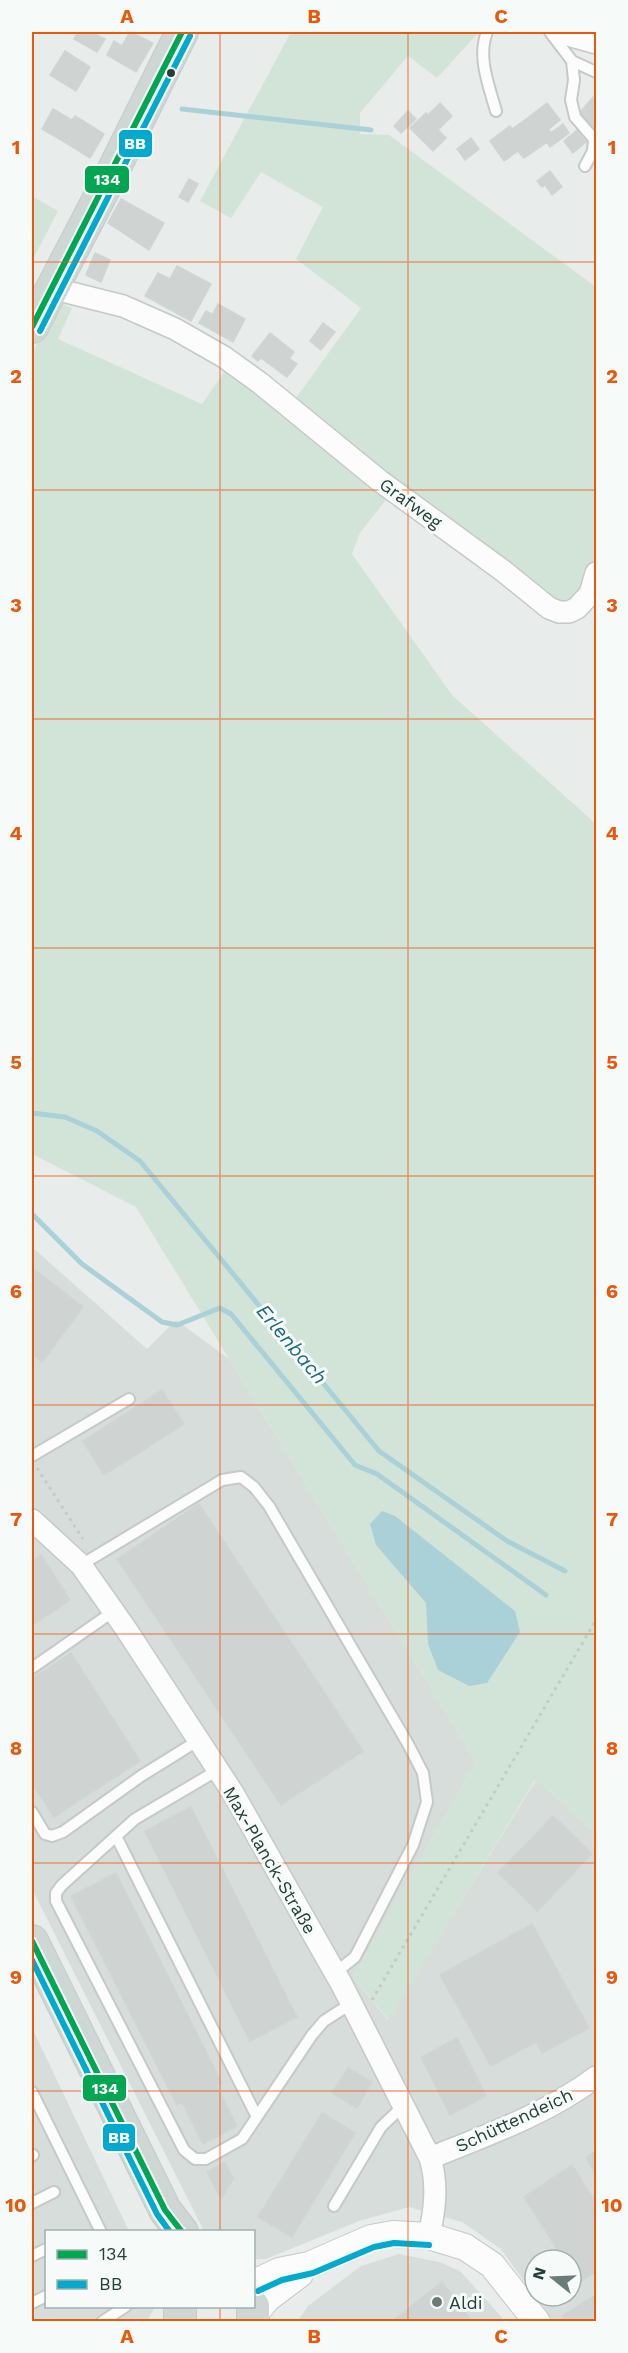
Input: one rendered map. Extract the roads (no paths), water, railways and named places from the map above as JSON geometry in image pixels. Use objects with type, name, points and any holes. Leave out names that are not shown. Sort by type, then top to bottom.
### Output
[{"type":"main road","points":[[32,327],[182,32]]},
{"type":"main road","points":[[32,1941],[173,2224]]},
{"type":"street","points":[[557,32],[597,43]]},
{"type":"street","name":"Grafweg","points":[[51,288],[123,306],[175,329],[224,357],[260,383],[380,481],[502,570],[549,608],[559,612],[569,612],[577,608],[590,594],[597,573]]},
{"type":"street","name":"Max-Planck-Straße","points":[[32,1520],[81,1565],[114,1611],[218,1770],[335,1972],[430,2158],[436,2184],[429,2236]]},
{"type":"street","name":"Schüttendeich","points":[[430,2158],[499,2131],[556,2104],[597,2078]]},
{"type":"street","points":[[255,2283],[279,2271],[309,2265],[371,2238],[393,2234],[429,2236],[455,2242],[492,2265],[537,2322]]},
{"type":"street","points":[[253,2314],[267,2299],[287,2286],[309,2265]]},
{"type":"lane","points":[[488,32],[484,41],[483,62],[496,111]]},
{"type":"lane","points":[[550,32],[572,61],[597,72]]},
{"type":"lane","points":[[572,61],[574,80],[571,100],[575,117],[594,139],[593,151],[585,166]]},
{"type":"lane","points":[[32,1456],[129,1399]]},
{"type":"lane","points":[[81,1565],[222,1480],[241,1477],[254,1487],[269,1506],[423,1773],[427,1802],[413,1845],[355,1957],[335,1972]]},
{"type":"lane","points":[[32,1668],[114,1611]]},
{"type":"lane","points":[[32,1812],[45,1834],[52,1836],[63,1833],[141,1776],[199,1740]]},
{"type":"lane","points":[[218,1770],[135,1819],[62,1885],[57,1893],[56,1901],[184,2150],[195,2158],[206,2159],[242,2139],[312,2035],[324,2021],[352,2003]]},
{"type":"lane","points":[[116,1836],[257,2117]]},
{"type":"lane","points":[[32,2092],[35,2107],[100,2230]]},
{"type":"lane","points":[[334,2206],[381,2127],[404,2104]]},
{"type":"lane","points":[[32,2203],[54,2192]]},
{"type":"lane","points":[[102,2322],[124,2308]]},
{"type":"water","points":[[382,1511],[395,1516],[515,1611],[520,1632],[487,1683],[469,1686],[438,1670],[428,1644],[426,1603],[376,1545],[370,1524]]},
{"type":"waterway","points":[[182,109],[371,130]]},
{"type":"waterway","name":"Erlenbach","points":[[32,1113],[65,1117],[97,1131],[140,1161],[379,1451],[507,1541],[565,1571]]},
{"type":"waterway","points":[[32,1214],[82,1264],[162,1322],[177,1325],[220,1308],[231,1314],[355,1465],[377,1474],[546,1595]]},
{"type":"place","name":"Aldi","points":[[437,2302]]}]
